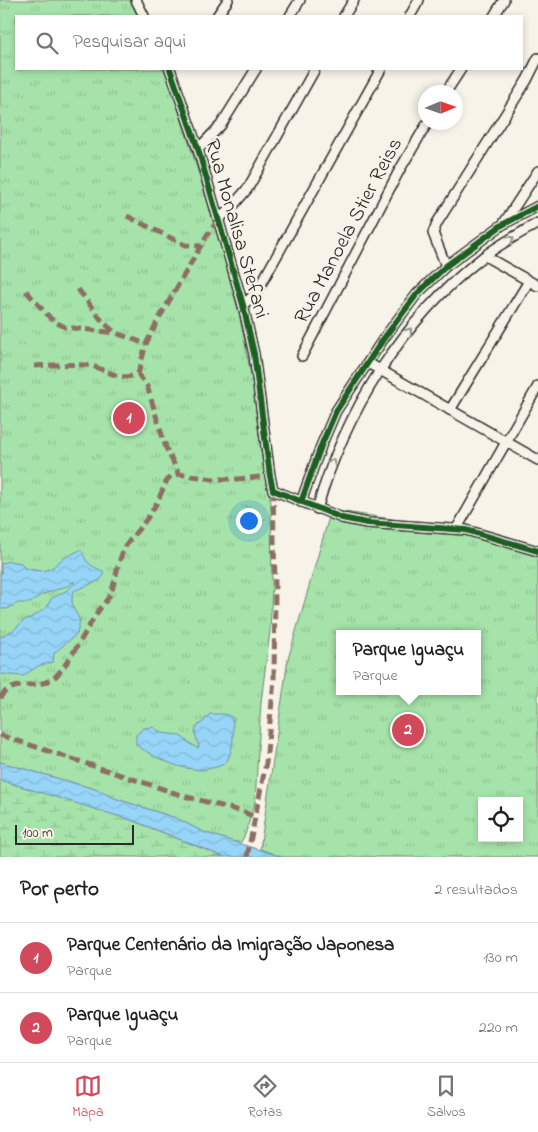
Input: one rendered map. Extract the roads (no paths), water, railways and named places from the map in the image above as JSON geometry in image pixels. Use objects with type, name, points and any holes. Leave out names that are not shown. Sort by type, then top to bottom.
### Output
[{"type":"street","points":[[140,8],[148,0]]},
{"type":"street","points":[[218,15],[228,0]]},
{"type":"street","points":[[291,15],[300,0]]},
{"type":"street","points":[[345,15],[354,0]]},
{"type":"street","points":[[411,15],[419,0]]},
{"type":"street","points":[[495,15],[504,0]]},
{"type":"street","points":[[446,266],[433,233],[437,223],[527,80],[538,58]]},
{"type":"street","name":"Rua Monalisa Stefani","points":[[172,70],[198,149],[243,305],[254,354],[273,490],[301,502]]},
{"type":"street","points":[[198,149],[221,125],[255,70]]},
{"type":"street","points":[[219,219],[232,208],[248,188],[314,70]]},
{"type":"street","points":[[243,305],[256,293],[380,70]]},
{"type":"street","points":[[451,85],[460,70]]},
{"type":"street","name":"Rua Manoela Stier Reiss","points":[[302,356],[399,171],[423,130]]},
{"type":"street","points":[[502,225],[538,171]]},
{"type":"street","points":[[538,206],[502,225],[446,266],[417,294],[368,362],[336,411],[320,446],[301,502],[342,518],[367,523],[457,528],[538,551]]},
{"type":"street","points":[[316,509],[346,429],[380,370],[420,316],[484,256],[538,223]]},
{"type":"street","points":[[484,256],[538,286]]},
{"type":"street","points":[[450,410],[529,281]]},
{"type":"street","points":[[368,362],[538,460]]},
{"type":"street","points":[[457,528],[538,386]]},
{"type":"water","points":[[80,550],[84,553],[88,563],[103,571],[104,575],[100,580],[74,591],[72,603],[80,620],[77,634],[54,653],[53,662],[38,666],[23,676],[0,674],[0,637],[14,630],[23,621],[47,607],[51,599],[74,584],[74,581],[70,585],[41,595],[30,603],[18,603],[7,609],[0,609],[0,574],[2,573],[0,568],[2,563],[9,561],[21,563],[24,568],[41,571],[51,569],[62,559]]},
{"type":"water","points":[[210,714],[224,714],[232,717],[233,733],[230,754],[227,761],[221,765],[202,769],[182,767],[163,760],[136,745],[136,735],[143,728],[153,727],[161,733],[179,735],[197,748],[199,747],[195,734],[196,727]]},
{"type":"water","points":[[0,762],[95,789],[117,799],[176,818],[203,832],[282,857],[224,857],[134,821],[0,780]]},
{"type":"place","name":"Parque Centenário da Imigração Japonesa","points":[[129,418]]},
{"type":"place","name":"Parque Iguaçu","points":[[408,730]]}]
